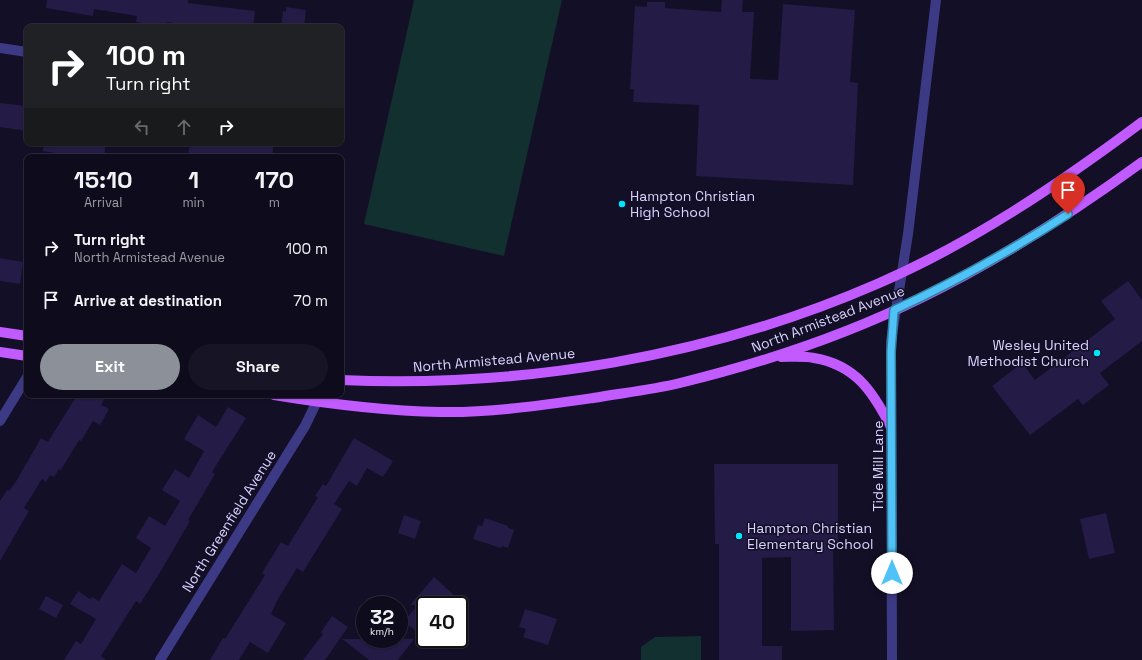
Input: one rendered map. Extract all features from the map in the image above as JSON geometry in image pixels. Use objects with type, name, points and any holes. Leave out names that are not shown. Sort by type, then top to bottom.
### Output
[{"type":"main road","name":"North Armistead Avenue","points":[[344,380],[378,381],[458,379],[535,374],[627,360],[727,338],[781,320],[901,273],[984,229],[1039,196],[1142,122]]},
{"type":"main road","name":"North Armistead Avenue","points":[[318,398],[374,408],[442,412],[536,407],[678,384],[774,357],[894,310],[944,287],[1022,244],[1102,191],[1142,162]]},
{"type":"main road","points":[[0,332],[24,336]]},
{"type":"main road","points":[[0,352],[24,356]]},
{"type":"main road","points":[[774,357],[814,358],[833,362],[849,371],[862,380],[877,400],[891,427]]},
{"type":"street","name":"Tide Mill Lane","points":[[892,660],[891,342],[894,310],[908,234],[936,0]]},
{"type":"street","points":[[0,48],[24,52]]},
{"type":"street","points":[[0,421],[24,382]]},
{"type":"street","name":"North Greenfield Avenue","points":[[160,660],[305,426],[318,398]]},
{"type":"green space","points":[[414,0],[562,0],[504,256],[364,224]]},
{"type":"green space","points":[[701,636],[701,660],[641,660],[641,647],[655,637]]},
{"type":"building","points":[[47,0],[188,0],[188,3],[255,11],[253,24],[179,24],[167,22],[166,24],[148,24],[136,22],[137,16],[94,9],[93,16],[46,8]]},
{"type":"building","points":[[722,0],[743,0],[742,12],[754,12],[750,79],[778,80],[783,4],[855,10],[850,82],[858,83],[853,185],[696,176],[699,105],[633,102],[634,89],[630,89],[635,6],[647,7],[647,2],[665,2],[665,8],[721,12]]},
{"type":"building","points":[[286,7],[306,10],[304,24],[281,24],[283,11],[286,12]]},
{"type":"building","points":[[0,103],[24,106],[24,131],[0,127]]},
{"type":"building","points":[[44,146],[106,146],[104,154],[61,154],[43,151]]},
{"type":"building","points":[[190,146],[274,146],[272,154],[188,154]]},
{"type":"building","points":[[0,258],[23,262],[20,284],[0,281]]},
{"type":"building","name":"Wesley United Methodist Church","points":[[1128,281],[1142,300],[1142,341],[1100,373],[1109,385],[1083,405],[1078,399],[1030,435],[992,386],[1022,363],[1035,380],[1115,319],[1101,301]]},
{"type":"building","points":[[75,398],[105,398],[101,405],[109,409],[100,425],[93,421],[81,441],[79,440],[61,470],[59,469],[54,477],[50,475],[46,482],[42,479],[24,508],[29,511],[0,561],[0,501],[7,490],[9,491],[15,483],[41,438],[48,442]]},
{"type":"building","points":[[228,407],[246,418],[212,472],[215,474],[162,569],[140,604],[136,601],[101,656],[106,660],[64,660],[76,641],[81,644],[96,619],[70,604],[78,591],[90,599],[92,597],[99,601],[122,564],[136,573],[151,548],[136,538],[149,516],[165,526],[180,501],[162,490],[175,469],[189,478],[204,451],[184,439],[198,415],[216,427]]},
{"type":"building","points":[[354,438],[393,461],[383,477],[367,468],[357,486],[349,481],[334,504],[342,509],[303,572],[297,568],[278,599],[271,614],[286,623],[268,653],[250,642],[239,660],[210,660],[265,575],[262,573],[281,542],[288,546],[318,497],[315,496],[323,484],[326,486]]},
{"type":"building","points":[[714,464],[838,464],[838,545],[833,545],[834,630],[791,631],[791,557],[762,558],[762,646],[782,646],[782,660],[719,660],[719,544],[715,544]]},
{"type":"building","points":[[1106,513],[1115,553],[1089,559],[1080,519]]},
{"type":"building","points":[[404,515],[421,521],[415,539],[398,533]]},
{"type":"building","points":[[485,518],[508,526],[507,527],[514,530],[508,548],[502,546],[501,548],[473,539],[478,525],[482,526]]},
{"type":"building","points":[[434,577],[455,596],[418,596]]},
{"type":"building","points":[[46,596],[63,605],[56,618],[39,609]]},
{"type":"building","points":[[416,598],[416,605],[410,605]]},
{"type":"building","points":[[416,607],[416,631],[408,624],[408,616]]},
{"type":"building","points":[[525,609],[557,619],[548,645],[523,637],[526,629],[519,627]]},
{"type":"building","points":[[332,616],[348,627],[325,660],[303,660],[323,634],[321,632]]},
{"type":"building","points":[[342,639],[356,639],[356,648],[407,648],[398,660],[369,660]]},
{"type":"building","points":[[408,639],[414,639],[408,647]]},
{"type":"place","name":"Hampton Christian High School","points":[[622,204]]},
{"type":"place","name":"Wesley United Methodist Church","points":[[1097,353]]},
{"type":"place","name":"Hampton Christian Elementary School","points":[[739,536]]},
{"type":"route","points":[[892,573],[891,342],[894,310],[944,287],[1022,244],[1068,214]]}]
